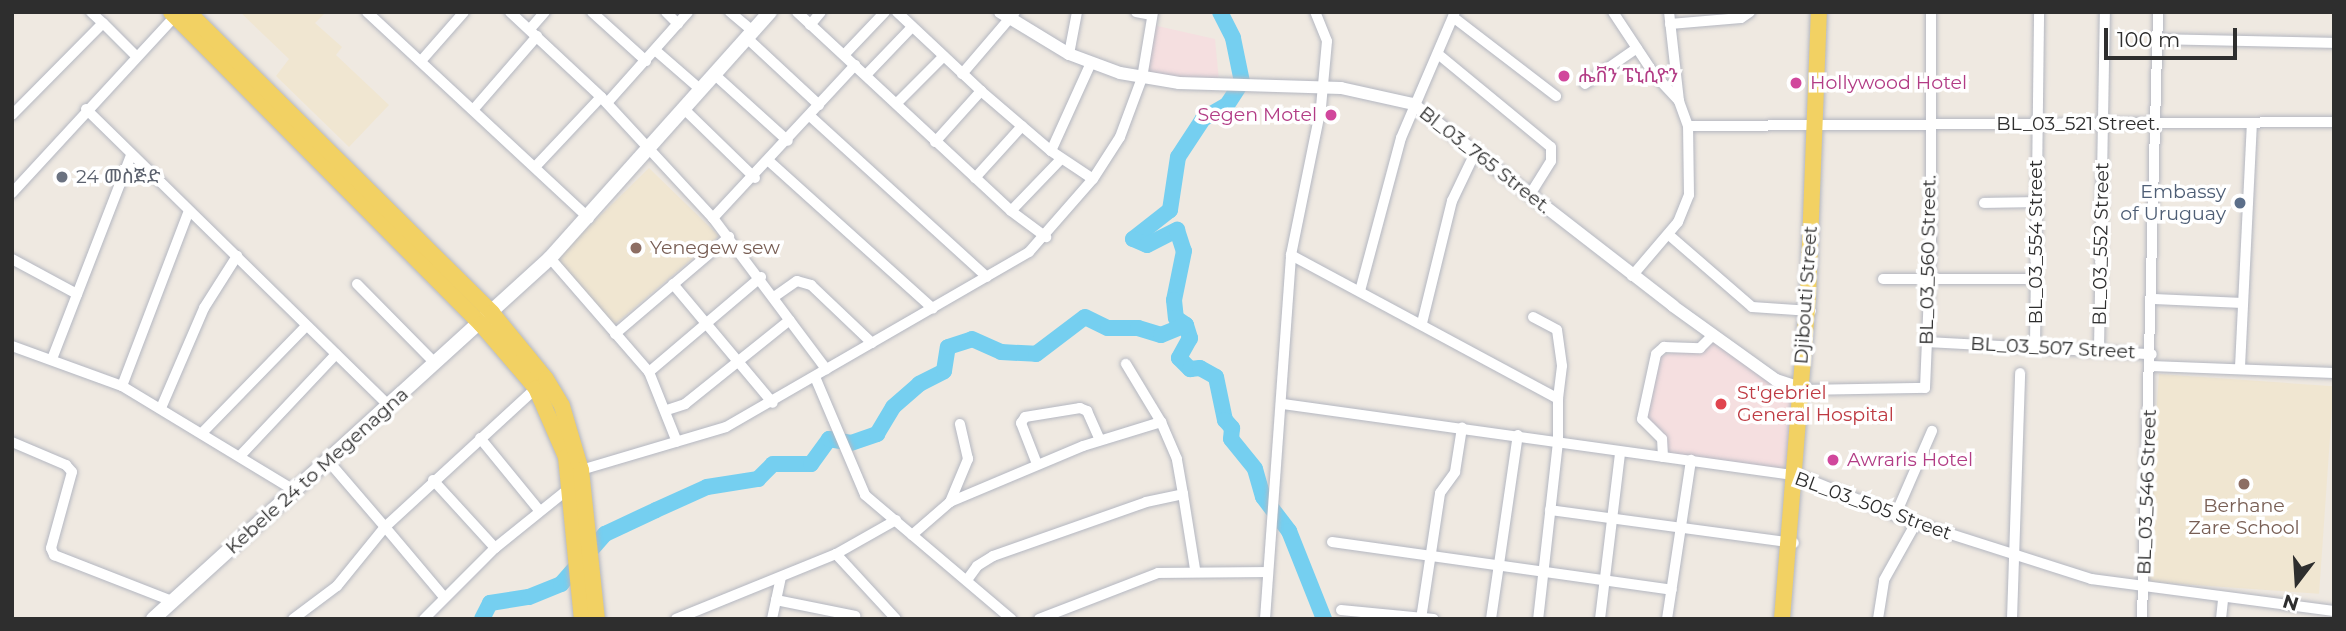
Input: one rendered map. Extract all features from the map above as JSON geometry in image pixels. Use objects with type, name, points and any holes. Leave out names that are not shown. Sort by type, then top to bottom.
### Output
[{"type":"main road","name":"Kebele 24 to Megenagna","points":[[153,619],[294,490],[390,407],[550,258],[652,149],[770,12]]},
{"type":"main road","name":"Djibouti Street","points":[[1788,619],[1791,542],[1809,311],[1818,125],[1819,12]]},
{"type":"main road","points":[[1818,125],[1825,12]]},
{"type":"main road","points":[[178,13],[546,379],[562,406],[581,470],[590,527],[581,612]]},
{"type":"main road","points":[[486,318],[536,388],[558,430],[571,487],[576,540],[586,573],[595,591],[597,619]]},
{"type":"main road","name":"Djibouti Street","points":[[1782,619],[1791,542]]},
{"type":"street","points":[[91,12],[136,56]]},
{"type":"street","points":[[368,12],[589,218]]},
{"type":"street","points":[[421,61],[464,12]]},
{"type":"street","points":[[510,12],[652,149],[761,277],[826,369]]},
{"type":"street","points":[[472,110],[533,33],[545,12]]},
{"type":"street","points":[[592,12],[646,61]]},
{"type":"street","points":[[666,12],[678,24]]},
{"type":"street","points":[[535,167],[646,61],[688,12]]},
{"type":"street","points":[[730,12],[819,106]]},
{"type":"street","points":[[797,12],[1011,211],[1046,237]]},
{"type":"street","points":[[810,24],[821,12]]},
{"type":"street","points":[[844,55],[885,12]]},
{"type":"street","points":[[897,12],[962,74],[1051,151],[1093,179]]},
{"type":"street","points":[[1069,54],[1077,12]]},
{"type":"street","points":[[581,470],[709,435],[773,403],[826,369],[987,277],[1046,237],[1093,179],[1125,128],[1142,78],[1152,14],[1136,12]]},
{"type":"street","points":[[1265,619],[1270,512],[1283,404],[1291,255],[1310,175],[1327,41],[1315,12]]},
{"type":"street","points":[[1613,12],[1637,48],[1679,101]]},
{"type":"street","points":[[1633,276],[1669,235],[1689,195],[1688,126],[1679,101],[1670,18],[1741,18],[1750,12]]},
{"type":"street","name":"BL_03_560 Street.","points":[[1803,390],[1919,391],[1927,378],[1931,12]]},
{"type":"street","name":"BL_03_554 Street","points":[[2035,346],[2039,12]]},
{"type":"street","name":"BL_03_552 Street","points":[[2099,349],[2105,12]]},
{"type":"street","name":"BL_03_546 Street","points":[[2142,619],[2154,299],[2158,12]]},
{"type":"street","points":[[12,193],[86,109],[178,13]]},
{"type":"street","points":[[962,74],[1009,15]]},
{"type":"street","name":"Bl_03_765 Street.","points":[[1009,15],[1069,54],[1142,78],[1322,88],[1413,104],[1713,335],[1776,380],[1803,390]]},
{"type":"street","points":[[1360,291],[1380,206],[1413,104],[1454,15],[1556,96]]},
{"type":"street","points":[[12,115],[103,23]]},
{"type":"street","points":[[866,75],[912,27]]},
{"type":"street","points":[[2158,39],[2334,43]]},
{"type":"street","points":[[1585,84],[1637,48]]},
{"type":"street","points":[[655,51],[701,90]]},
{"type":"street","points":[[1438,54],[1551,147],[1551,161],[1530,194]]},
{"type":"street","points":[[897,103],[944,57]]},
{"type":"street","points":[[1051,151],[1091,63]]},
{"type":"street","points":[[713,218],[770,162],[855,65]]},
{"type":"street","points":[[715,75],[788,141]]},
{"type":"street","points":[[935,142],[981,91]]},
{"type":"street","points":[[86,109],[390,407]]},
{"type":"street","points":[[684,109],[755,178]]},
{"type":"street","points":[[810,116],[987,277]]},
{"type":"street","points":[[2240,367],[2252,122]]},
{"type":"street","name":"BL_03_521 Street.","points":[[1688,126],[2334,122]]},
{"type":"street","points":[[975,178],[1022,126]]},
{"type":"street","points":[[1422,323],[1452,201],[1475,151]]},
{"type":"street","points":[[52,359],[131,155]]},
{"type":"street","points":[[1011,211],[1061,159]]},
{"type":"street","points":[[770,162],[933,309]]},
{"type":"street","points":[[1984,203],[2036,202]]},
{"type":"street","points":[[122,386],[189,211]]},
{"type":"street","points":[[1669,235],[1752,307],[1809,311]]},
{"type":"street","points":[[615,334],[729,237]]},
{"type":"street","points":[[1291,255],[1422,323],[1558,400]]},
{"type":"street","points":[[161,408],[204,308],[237,256]]},
{"type":"street","points":[[550,258],[649,372],[667,410],[677,442]]},
{"type":"street","points":[[12,259],[76,294]]},
{"type":"street","points":[[649,372],[761,277]]},
{"type":"street","points":[[1883,279],[2035,279]]},
{"type":"street","points":[[774,298],[797,281],[811,285],[872,343]]},
{"type":"street","points":[[357,284],[436,365]]},
{"type":"street","points":[[673,284],[773,403]]},
{"type":"street","points":[[2154,299],[2243,303]]},
{"type":"street","points":[[1533,317],[1557,330],[1562,366],[1558,400],[1558,442],[1538,619]]},
{"type":"street","points":[[667,410],[678,408],[739,363],[790,320]]},
{"type":"street","points":[[202,433],[306,326]]},
{"type":"street","points":[[1663,457],[1662,439],[1642,419],[1656,354],[1664,347],[1700,348],[1713,335]]},
{"type":"street","name":"BL_03_507 Street","points":[[1927,342],[2099,349],[2152,360],[2334,373]]},
{"type":"street","points":[[12,346],[122,386],[294,490]]},
{"type":"street","points":[[240,456],[336,355]]},
{"type":"street","points":[[1126,364],[1161,422],[1177,460],[1195,569]]},
{"type":"street","points":[[2012,619],[2020,373]]},
{"type":"street","points":[[815,377],[844,451],[865,495],[879,511],[896,520],[1011,619]]},
{"type":"street","points":[[293,619],[337,586],[385,527],[536,388]]},
{"type":"street","name":"BL_03_505 Street","points":[[1283,404],[1796,476],[1895,516],[2091,579],[2144,589],[2333,614]]},
{"type":"street","points":[[1037,464],[1021,423],[1025,417],[1080,408],[1087,411],[1100,440]]},
{"type":"street","points":[[912,535],[950,502],[1100,440],[1161,422]]},
{"type":"street","points":[[950,502],[968,459],[960,424]]},
{"type":"street","points":[[1421,618],[1440,492],[1455,472],[1462,428]]},
{"type":"street","points":[[1895,516],[1932,431]]},
{"type":"street","points":[[1490,619],[1518,435]]},
{"type":"street","points":[[480,438],[539,510]]},
{"type":"street","points":[[12,442],[66,465],[72,472],[51,548],[54,555],[172,601]]},
{"type":"street","points":[[1600,619],[1620,453]]},
{"type":"street","points":[[1667,619],[1691,460]]},
{"type":"street","points":[[329,462],[444,597]]},
{"type":"street","points":[[433,480],[495,548]]},
{"type":"street","points":[[424,619],[495,548],[571,487]]},
{"type":"street","points":[[967,580],[977,566],[993,556],[1146,502],[1183,494]]},
{"type":"street","points":[[1550,510],[1791,542]]},
{"type":"street","points":[[676,619],[835,554],[896,520]]},
{"type":"street","points":[[1878,619],[1884,580],[1916,523]]},
{"type":"street","points":[[1332,542],[1672,590]]},
{"type":"street","points":[[835,554],[896,619]]},
{"type":"street","points":[[1039,619],[1158,573],[1195,569],[1267,572]]},
{"type":"street","points":[[772,619],[781,577]]},
{"type":"street","points":[[776,600],[855,616]]},
{"type":"street","points":[[2221,619],[2222,600]]},
{"type":"street","points":[[1341,610],[1434,619]]},
{"type":"shaded area","points":[[240,12],[326,12],[315,23],[342,47],[336,55],[389,105],[349,147],[276,76],[289,59]]},
{"type":"shaded area","points":[[1153,25],[1215,39],[1219,81],[1148,76]]},
{"type":"shaded area","name":"Yenegew sew","points":[[649,168],[719,236],[614,325],[556,259]]},
{"type":"shaded area","name":"St'gebriel General Hospital","points":[[1713,341],[1795,397],[1787,472],[1667,453],[1644,418],[1658,357]]},
{"type":"shaded area","name":"Berhane Zare School","points":[[2159,374],[2334,386],[2319,594],[2144,581]]},
{"type":"waterway","points":[[1220,12],[1233,38],[1242,82],[1227,105],[1203,119],[1178,157],[1170,210],[1133,239],[1147,245],[1177,230],[1184,251],[1174,300],[1176,318],[1186,325],[1190,338],[1179,358],[1190,369],[1200,368],[1216,377],[1225,420],[1232,428],[1231,439],[1255,469],[1263,497],[1289,531],[1324,619]]},
{"type":"waterway","points":[[482,619],[490,603],[529,597],[561,584],[605,534],[656,510],[707,487],[758,479],[773,464],[811,464],[829,439],[851,443],[877,434],[893,407],[919,384],[944,371],[948,347],[972,339],[1001,352],[1036,354],[1085,317],[1108,328],[1138,328],[1161,335],[1186,325]]},
{"type":"place","name":"ሔቨን ፔኒሲዮን","points":[[1564,76]]},
{"type":"place","name":"Hollywood Hotel","points":[[1796,83]]},
{"type":"place","name":"Segen Motel","points":[[1331,115]]},
{"type":"place","name":"24 መስጅድ","points":[[62,177]]},
{"type":"place","name":"Embassy of Uruguay","points":[[2240,203]]},
{"type":"place","name":"Yenegew sew","points":[[636,248]]},
{"type":"place","name":"St'gebriel General Hospital","points":[[1721,404]]},
{"type":"place","name":"Awraris Hotel","points":[[1833,460]]},
{"type":"place","name":"Berhane Zare School","points":[[2244,484]]}]
